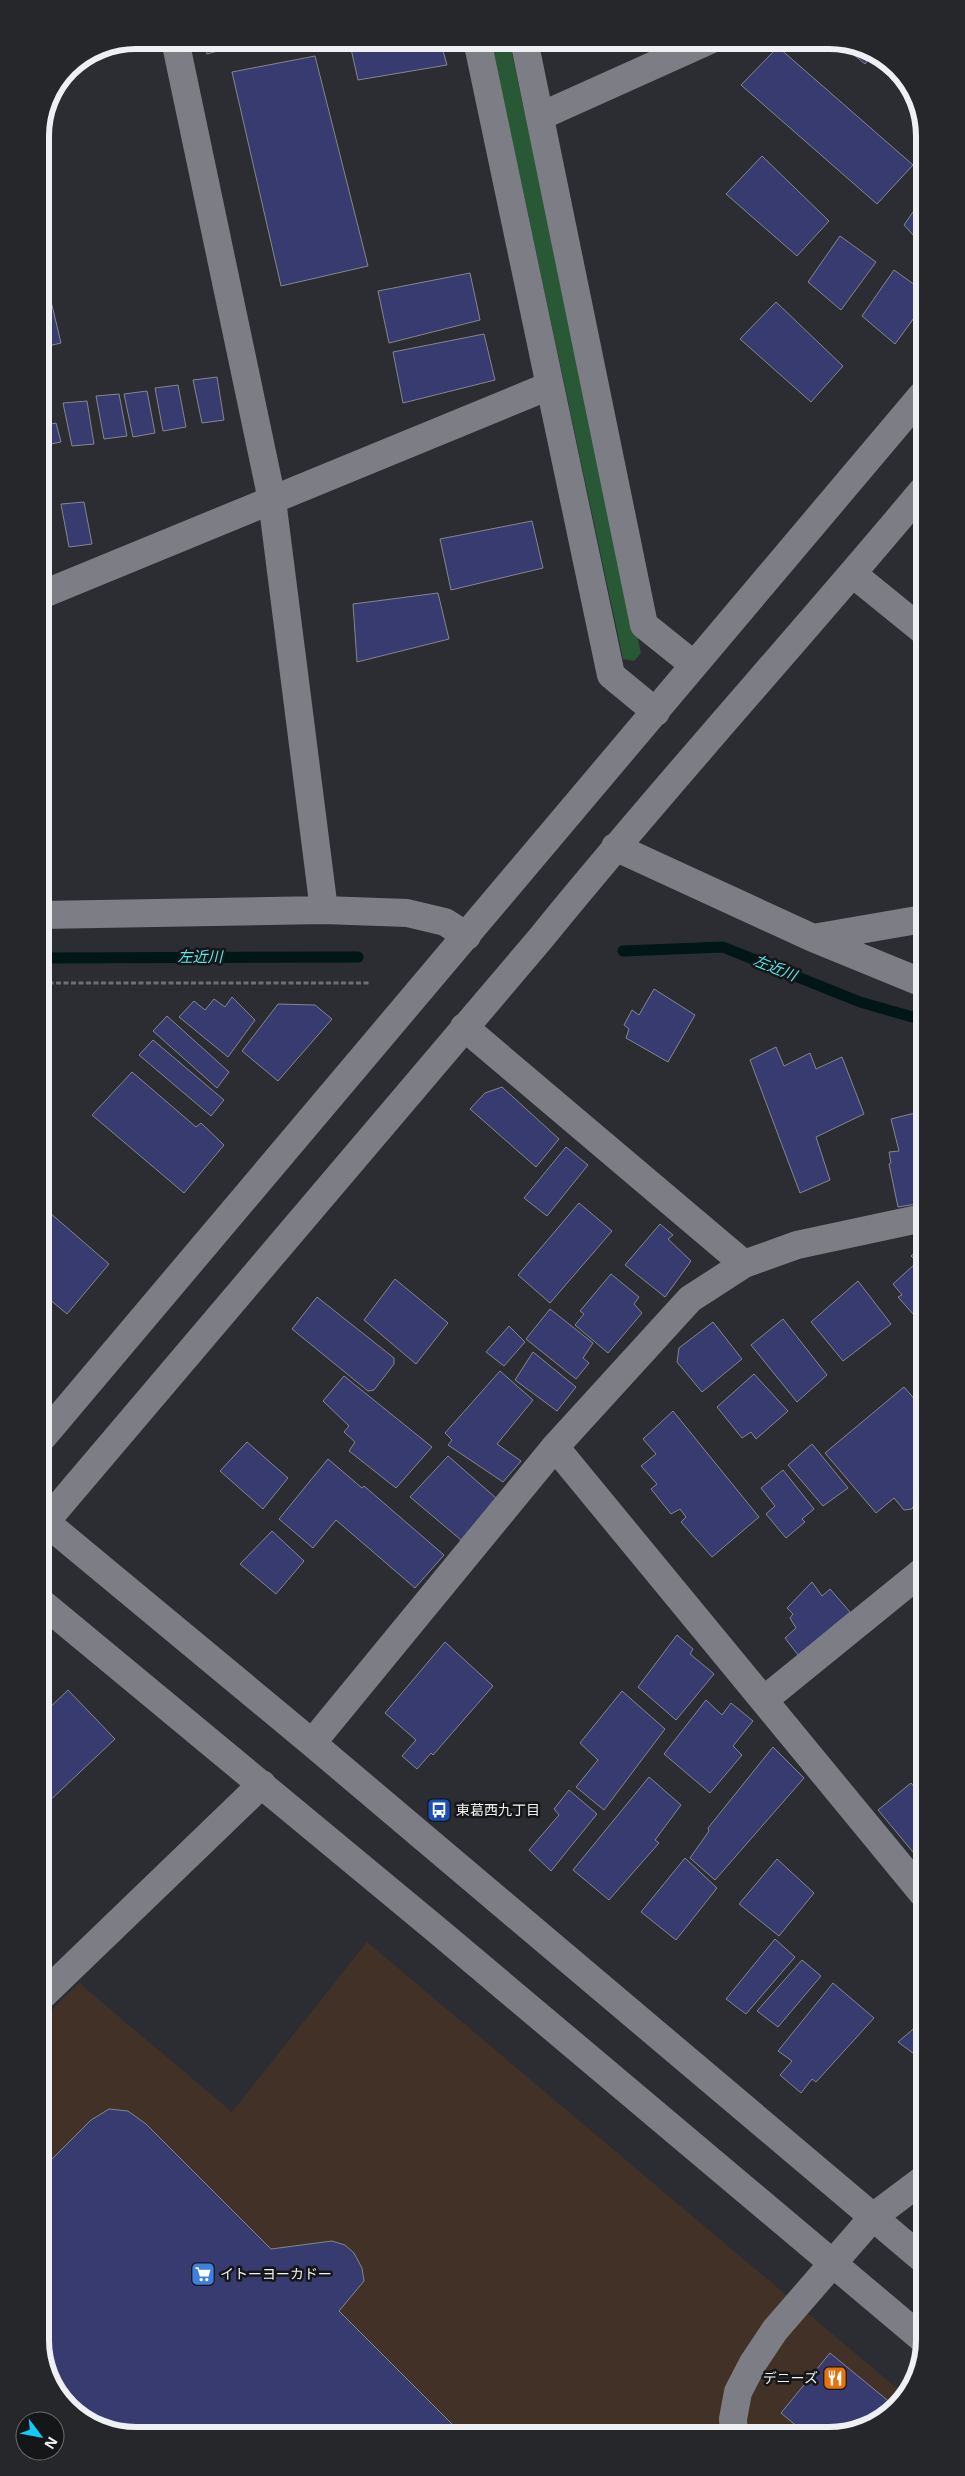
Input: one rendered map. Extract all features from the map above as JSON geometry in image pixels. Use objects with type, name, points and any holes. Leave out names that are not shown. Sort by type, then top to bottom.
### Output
[{"type":"street","points":[[177,49],[272,500],[324,910]]},
{"type":"street","points":[[479,49],[611,675],[656,712]]},
{"type":"street","points":[[526,49],[644,626],[694,665]]},
{"type":"street","points":[[541,116],[690,49]]},
{"type":"street","points":[[49,593],[549,386]]},
{"type":"street","points":[[49,1430],[916,402]]},
{"type":"street","points":[[49,1515],[541,938],[615,847],[853,574],[916,498]]},
{"type":"street","points":[[853,574],[916,625]]},
{"type":"street","points":[[615,847],[813,938],[916,980]]},
{"type":"street","points":[[49,915],[324,910],[407,913],[445,922],[467,936]]},
{"type":"street","points":[[813,938],[916,920]]},
{"type":"street","points":[[464,1027],[744,1264]]},
{"type":"street","points":[[312,1743],[555,1448],[690,1298],[744,1264],[797,1245],[916,1220]]},
{"type":"street","points":[[555,1448],[916,1883]]},
{"type":"street","points":[[49,1527],[312,1743],[916,2253]]},
{"type":"street","points":[[764,1700],[916,1576]]},
{"type":"street","points":[[49,1610],[262,1784],[916,2334]]},
{"type":"street","points":[[49,1989],[262,1784]]},
{"type":"street","points":[[734,2427],[733,2419],[738,2392],[753,2363],[775,2330],[873,2217],[916,2185]]},
{"type":"path","points":[[49,983],[372,983]]},
{"type":"shaded area","points":[[367,1942],[900,2391],[891,2402],[878,2413],[863,2421],[841,2427],[130,2427],[102,2421],[83,2409],[63,2389],[55,2374],[49,2352],[49,2013],[79,1983],[232,2112]]},
{"type":"green space","points":[[493,49],[511,49],[641,653],[634,661],[623,659]]},
{"type":"building","points":[[206,49],[225,49],[207,54]]},
{"type":"building","points":[[351,49],[443,49],[447,65],[358,80]]},
{"type":"building","points":[[776,49],[780,49],[913,165],[877,204],[741,85]]},
{"type":"building","points":[[849,51],[869,58],[865,64]]},
{"type":"building","points":[[315,56],[368,266],[281,286],[232,72]]},
{"type":"building","points":[[762,156],[829,221],[797,256],[726,194]]},
{"type":"building","points":[[916,208],[916,238],[904,225]]},
{"type":"building","points":[[840,236],[876,262],[841,310],[808,282]]},
{"type":"building","points":[[894,270],[916,286],[916,315],[895,344],[862,316]]},
{"type":"building","points":[[470,273],[480,320],[389,343],[378,291]]},
{"type":"building","points":[[49,297],[61,343],[49,346]]},
{"type":"building","points":[[776,302],[843,366],[811,402],[740,339]]},
{"type":"building","points":[[484,334],[495,380],[403,403],[393,352]]},
{"type":"building","points":[[217,377],[224,420],[202,423],[193,380]]},
{"type":"building","points":[[178,385],[186,427],[163,431],[155,388]]},
{"type":"building","points":[[147,391],[155,433],[133,437],[124,394]]},
{"type":"building","points":[[119,394],[127,436],[104,439],[96,396]]},
{"type":"building","points":[[87,401],[94,444],[72,446],[63,403]]},
{"type":"building","points":[[56,423],[61,442],[49,444],[49,424]]},
{"type":"building","points":[[84,502],[92,544],[69,547],[61,504]]},
{"type":"building","points":[[532,521],[543,568],[451,590],[440,539]]},
{"type":"building","points":[[438,593],[449,639],[357,662],[353,604]]},
{"type":"building","points":[[654,989],[695,1015],[668,1062],[626,1038],[629,1029],[624,1025],[632,1010],[639,1015]]},
{"type":"building","points":[[232,997],[255,1020],[228,1057],[179,1017],[194,1001],[205,1010],[214,999],[225,1007]]},
{"type":"building","points":[[278,1004],[315,1005],[332,1019],[278,1081],[242,1051]]},
{"type":"building","points":[[167,1016],[229,1072],[217,1088],[153,1031]]},
{"type":"building","points":[[153,1040],[224,1100],[211,1116],[139,1055]]},
{"type":"building","points":[[776,1047],[784,1066],[810,1053],[816,1069],[842,1057],[864,1114],[816,1137],[830,1180],[800,1193],[750,1060]]},
{"type":"building","points":[[132,1072],[196,1127],[201,1123],[224,1145],[184,1193],[92,1115]]},
{"type":"building","points":[[502,1087],[559,1139],[536,1167],[470,1109],[485,1093]]},
{"type":"building","points":[[916,1113],[916,1204],[898,1207],[889,1164],[891,1163],[889,1152],[899,1151],[891,1119]]},
{"type":"building","points":[[566,1147],[588,1165],[547,1216],[524,1198]]},
{"type":"building","points":[[579,1203],[612,1231],[550,1303],[518,1275]]},
{"type":"building","points":[[49,1212],[109,1264],[67,1314],[49,1299]]},
{"type":"building","points":[[660,1224],[673,1235],[668,1239],[691,1261],[665,1297],[625,1265]]},
{"type":"building","points":[[916,1251],[916,1261],[911,1256]]},
{"type":"building","points":[[916,1263],[916,1313],[914,1315],[898,1297],[902,1295],[893,1284]]},
{"type":"building","points":[[611,1274],[639,1297],[634,1304],[642,1313],[608,1353],[575,1325],[584,1314],[580,1311]]},
{"type":"building","points":[[395,1279],[448,1323],[416,1364],[364,1320]]},
{"type":"building","points":[[858,1281],[891,1324],[843,1361],[811,1322]]},
{"type":"building","points":[[317,1297],[394,1358],[394,1364],[374,1390],[368,1391],[292,1329]]},
{"type":"building","points":[[550,1309],[593,1343],[583,1358],[589,1363],[576,1379],[526,1339]]},
{"type":"building","points":[[783,1319],[827,1375],[797,1402],[751,1345]]},
{"type":"building","points":[[713,1322],[742,1359],[702,1392],[677,1362],[679,1348]]},
{"type":"building","points":[[509,1326],[525,1342],[504,1366],[486,1352]]},
{"type":"building","points":[[533,1352],[576,1387],[557,1411],[515,1380]]},
{"type":"building","points":[[500,1371],[533,1400],[497,1444],[521,1461],[503,1482],[448,1445],[452,1440],[445,1433]]},
{"type":"building","points":[[754,1374],[788,1411],[756,1439],[751,1432],[742,1438],[717,1407]]},
{"type":"building","points":[[344,1376],[432,1447],[396,1488],[349,1451],[355,1442],[344,1432],[349,1426],[323,1401]]},
{"type":"building","points":[[904,1387],[916,1401],[916,1491],[913,1494],[916,1501],[912,1509],[904,1510],[894,1498],[876,1513],[825,1453]]},
{"type":"building","points":[[673,1411],[759,1517],[712,1557],[681,1522],[686,1517],[680,1509],[671,1514],[651,1489],[657,1484],[641,1466],[656,1454],[643,1439]]},
{"type":"building","points":[[247,1442],[288,1478],[263,1509],[220,1471]]},
{"type":"building","points":[[812,1444],[848,1488],[823,1506],[788,1465]]},
{"type":"building","points":[[448,1456],[496,1498],[461,1540],[410,1497]]},
{"type":"building","points":[[328,1459],[362,1488],[364,1486],[444,1555],[415,1588],[336,1520],[313,1548],[279,1519]]},
{"type":"building","points":[[783,1470],[814,1509],[802,1519],[805,1522],[786,1538],[766,1514],[775,1506],[761,1488]]},
{"type":"building","points":[[272,1531],[304,1561],[276,1594],[240,1564]]},
{"type":"building","points":[[812,1582],[822,1596],[830,1589],[850,1612],[798,1655],[785,1638],[796,1628],[790,1618],[793,1614],[787,1608]]},
{"type":"building","points":[[677,1635],[693,1649],[690,1654],[714,1674],[676,1720],[638,1687]]},
{"type":"building","points":[[445,1642],[493,1686],[433,1755],[431,1753],[417,1769],[402,1756],[416,1740],[385,1713]]},
{"type":"building","points":[[68,1690],[115,1739],[49,1801],[49,1708]]},
{"type":"building","points":[[622,1691],[665,1729],[604,1810],[576,1787],[598,1760],[580,1743]]},
{"type":"building","points":[[706,1700],[722,1715],[731,1703],[753,1721],[733,1746],[742,1755],[710,1793],[664,1754]]},
{"type":"building","points":[[773,1747],[804,1778],[715,1880],[690,1858],[709,1831],[708,1828]]},
{"type":"building","points":[[649,1777],[681,1805],[655,1840],[659,1843],[609,1900],[573,1870]]},
{"type":"building","points":[[911,1783],[916,1790],[916,1856],[878,1810]]},
{"type":"building","points":[[569,1790],[597,1814],[551,1871],[529,1850],[559,1815],[554,1809]]},
{"type":"building","points":[[685,1858],[717,1888],[676,1940],[641,1912]]},
{"type":"building","points":[[777,1859],[814,1893],[779,1936],[739,1904]]},
{"type":"building","points":[[775,1939],[795,1957],[746,2014],[726,1999]]},
{"type":"building","points":[[802,1960],[821,1976],[778,2027],[757,2011]]},
{"type":"building","points":[[833,1983],[874,2018],[816,2082],[812,2079],[801,2093],[780,2075],[792,2061],[778,2051]]},
{"type":"building","points":[[916,2027],[916,2055],[898,2042]]},
{"type":"building","name":"イトーヨーカドー","points":[[109,2109],[128,2111],[146,2124],[271,2249],[332,2241],[345,2245],[354,2253],[362,2268],[364,2281],[339,2311],[455,2427],[130,2427],[102,2421],[83,2409],[63,2389],[55,2374],[49,2352],[49,2162],[91,2120]]},
{"type":"building","name":"デニーズ","points":[[830,2353],[890,2403],[878,2413],[863,2421],[841,2427],[798,2427],[781,2413]]},
{"type":"waterway","name":"左近川","points":[[623,951],[723,947],[860,1002],[916,1018]]},
{"type":"waterway","name":"左近川","points":[[49,958],[358,957]]},
{"type":"place","name":"東葛西九丁目","points":[[439,1810]]},
{"type":"place","name":"イトーヨーカドー","points":[[203,2274]]},
{"type":"place","name":"デニーズ","points":[[835,2378]]}]
